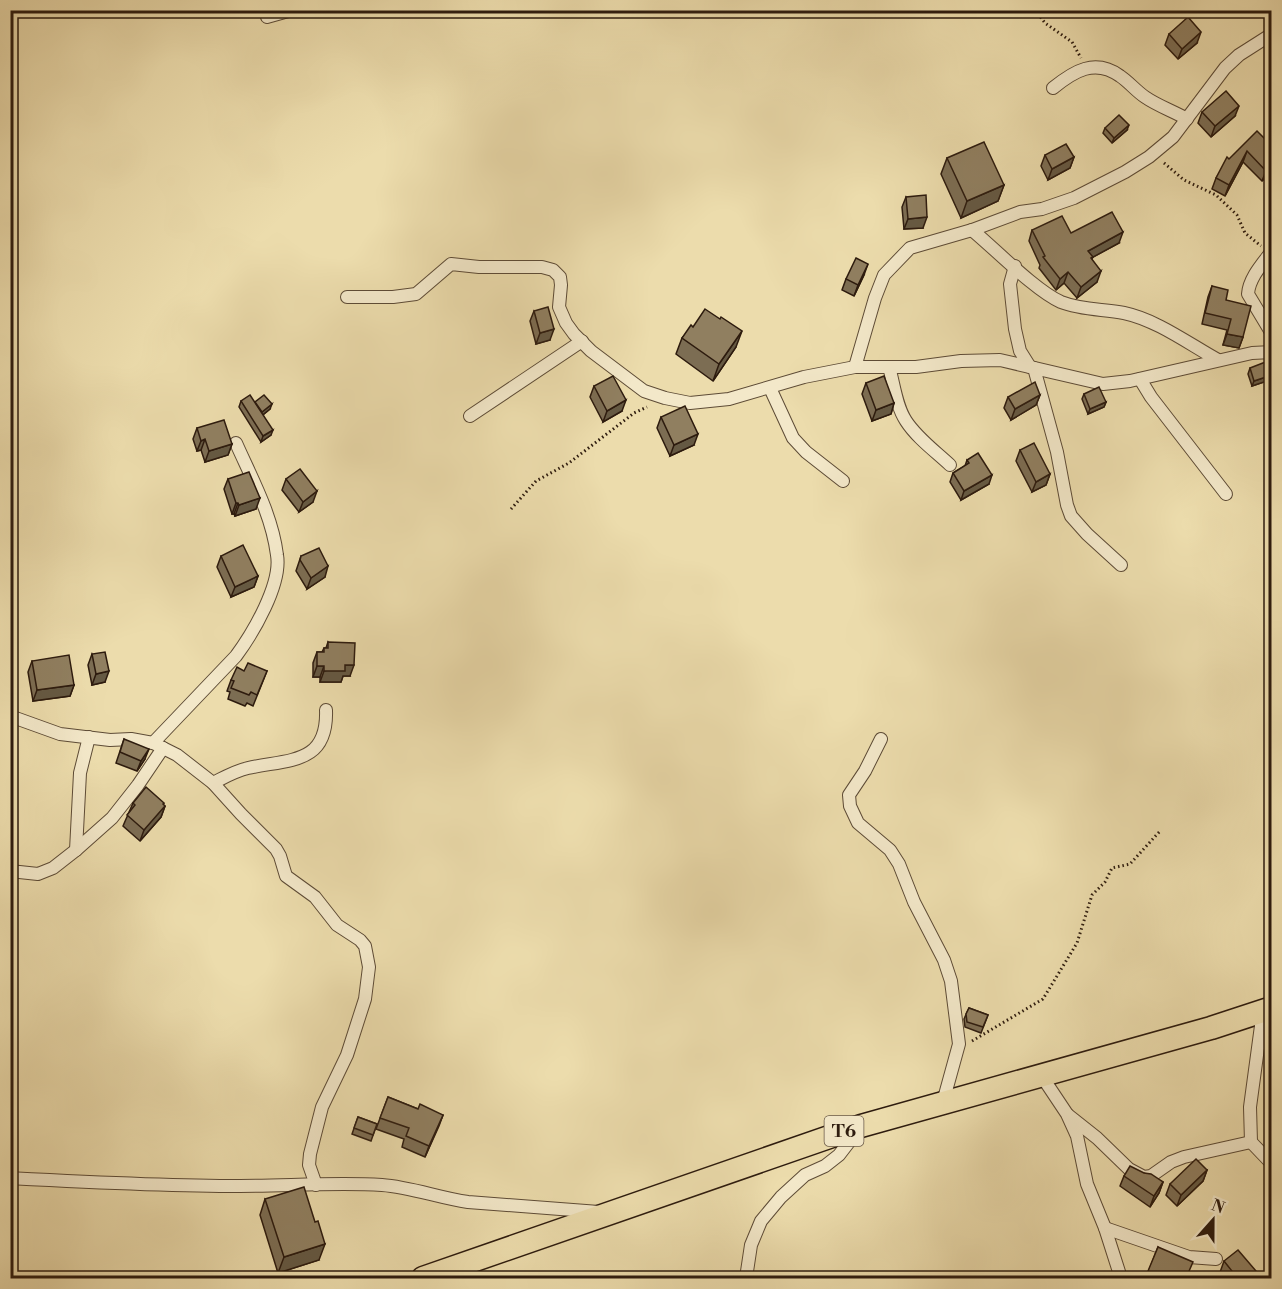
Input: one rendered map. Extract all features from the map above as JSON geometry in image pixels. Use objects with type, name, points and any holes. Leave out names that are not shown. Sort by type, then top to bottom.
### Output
[{"type":"highway","name":"T6","points":[[423,1278],[861,1125],[1211,1028],[1267,1018]]},
{"type":"street","points":[[267,17],[292,10]]},
{"type":"street","points":[[855,367],[884,275],[910,248],[1074,198],[1125,172],[1173,137],[1226,68],[1239,55],[1272,34]]},
{"type":"street","points":[[1053,88],[1076,71],[1095,67],[1104,68],[1120,76],[1149,100],[1187,119]]},
{"type":"street","points":[[972,230],[1059,301],[1144,320],[1218,360]]},
{"type":"street","points":[[1270,252],[1248,287],[1248,294],[1272,334]]},
{"type":"street","points":[[347,297],[393,297],[416,294],[451,264],[479,267],[542,267],[553,270],[560,277],[559,307],[573,334],[622,376],[644,390],[665,398],[690,403],[712,402],[804,377],[855,367],[916,367],[961,361],[1000,360],[1103,384],[1140,379],[1218,360],[1272,351]]},
{"type":"street","points":[[1015,267],[1010,284],[1015,329],[1020,351],[1033,368],[1057,452],[1067,505],[1071,516],[1087,534],[1121,565]]},
{"type":"street","points":[[470,416],[582,341]]},
{"type":"street","points":[[889,367],[906,421],[918,436],[950,465]]},
{"type":"street","points":[[1140,379],[1167,419],[1226,494]]},
{"type":"street","points":[[770,388],[793,438],[806,452],[843,481]]},
{"type":"street","points":[[10,871],[39,874],[53,868],[112,818],[138,785],[158,745],[246,643],[273,586],[278,557],[265,506],[236,443]]},
{"type":"street","points":[[213,783],[249,768],[304,756],[318,746],[324,736],[327,728],[326,710]]},
{"type":"street","points":[[10,716],[60,734],[110,740],[131,739],[158,745],[177,755],[213,783],[276,849],[286,876],[315,897],[337,925],[360,940],[365,946],[369,967],[358,1023],[347,1055],[322,1107],[310,1154],[309,1165],[316,1185]]},
{"type":"street","points":[[76,850],[80,773],[89,737]]},
{"type":"street","points":[[881,739],[865,771],[849,795],[850,806],[858,823],[890,850],[899,864],[914,902],[944,960],[951,981],[959,1044],[943,1102]]},
{"type":"street","points":[[1267,1018],[1250,1107],[1251,1142],[1272,1164]]},
{"type":"street","points":[[1041,1075],[1067,1114],[1077,1136],[1087,1184],[1105,1228],[1121,1278]]},
{"type":"street","points":[[1067,1114],[1129,1168],[1144,1177],[1151,1176],[1171,1162],[1184,1157],[1251,1142]]},
{"type":"street","points":[[746,1278],[751,1245],[761,1221],[781,1197],[806,1175],[825,1166],[838,1155],[852,1140],[861,1125]]},
{"type":"street","points":[[10,1178],[98,1183],[382,1185],[476,1203],[612,1212]]},
{"type":"street","points":[[1105,1228],[1189,1257],[1216,1259]]},
{"type":"path","points":[[1035,10],[1045,23],[1072,42],[1082,60]]},
{"type":"path","points":[[1155,152],[1184,180],[1216,195],[1238,215],[1245,233],[1270,252]]},
{"type":"path","points":[[512,509],[536,481],[569,463],[633,413],[665,398]]},
{"type":"path","points":[[959,1044],[973,1041],[1043,999],[1077,943],[1092,895],[1105,882],[1112,868],[1130,864],[1161,830]]},
{"type":"building","points":[[1188,17],[1201,32],[1182,49],[1169,34]]},
{"type":"building","points":[[1226,91],[1239,106],[1215,126],[1202,112]]},
{"type":"building","points":[[1119,115],[1129,125],[1114,138],[1105,128]]},
{"type":"building","points":[[1257,131],[1268,142],[1272,139],[1272,165],[1266,171],[1247,151],[1229,185],[1216,178],[1227,157],[1229,159]]},
{"type":"building","points":[[984,142],[1004,185],[967,201],[947,158]]},
{"type":"building","points":[[1066,144],[1074,157],[1052,169],[1045,155]]},
{"type":"building","points":[[926,195],[927,217],[908,219],[906,197]]},
{"type":"building","points":[[1112,212],[1123,232],[1088,251],[1101,271],[1081,287],[1068,272],[1060,279],[1043,257],[1045,256],[1032,230],[1062,216],[1071,233]]},
{"type":"building","points":[[856,258],[868,264],[858,285],[846,279]]},
{"type":"building","points":[[1212,286],[1228,290],[1226,300],[1251,306],[1243,337],[1227,334],[1231,319],[1205,313]]},
{"type":"building","points":[[548,307],[554,329],[540,333],[534,311]]},
{"type":"building","points":[[705,309],[742,331],[719,364],[682,338]]},
{"type":"building","points":[[1268,361],[1272,375],[1254,381],[1250,368]]},
{"type":"building","points":[[613,376],[626,400],[607,411],[594,386]]},
{"type":"building","points":[[884,376],[894,403],[876,410],[866,383]]},
{"type":"building","points":[[1035,382],[1040,395],[1015,409],[1008,397]]},
{"type":"building","points":[[1099,387],[1106,402],[1090,409],[1084,394]]},
{"type":"building","points":[[250,395],[273,430],[263,436],[241,401]]},
{"type":"building","points":[[264,395],[272,404],[262,412],[255,402]]},
{"type":"building","points":[[685,406],[698,434],[674,445],[661,417]]},
{"type":"building","points":[[224,420],[232,444],[209,451],[205,439],[201,441],[197,428]]},
{"type":"building","points":[[1034,443],[1050,474],[1036,482],[1020,450]]},
{"type":"building","points":[[978,453],[992,475],[964,491],[953,473],[969,463],[967,460]]},
{"type":"building","points":[[300,469],[317,491],[303,502],[286,479]]},
{"type":"building","points":[[249,472],[260,498],[239,505],[236,503],[228,479]]},
{"type":"building","points":[[243,545],[258,576],[235,587],[221,556]]},
{"type":"building","points":[[319,548],[328,566],[311,578],[300,560],[301,556]]},
{"type":"building","points":[[328,642],[355,643],[354,665],[345,665],[345,671],[324,671],[324,666],[317,666],[317,652],[324,652],[324,648],[328,648]]},
{"type":"building","points":[[105,652],[109,671],[96,674],[92,654]]},
{"type":"building","points":[[69,655],[74,685],[37,690],[32,661]]},
{"type":"building","points":[[248,663],[267,671],[257,695],[251,692],[249,695],[231,688],[234,681],[231,680],[237,667],[244,671]]},
{"type":"building","points":[[124,739],[149,749],[141,761],[120,752]]},
{"type":"building","points":[[146,787],[165,806],[144,830],[127,815]]},
{"type":"building","points":[[969,1008],[988,1015],[983,1027],[967,1022],[966,1014]]},
{"type":"building","points":[[388,1097],[418,1109],[420,1104],[443,1115],[429,1146],[406,1136],[409,1128],[380,1118]]},
{"type":"building","points":[[358,1117],[377,1124],[373,1135],[354,1128]]},
{"type":"building","points":[[1196,1159],[1207,1170],[1181,1195],[1170,1184]]},
{"type":"building","points":[[1130,1166],[1151,1174],[1163,1182],[1154,1196],[1124,1176]]},
{"type":"building","points":[[304,1187],[325,1244],[284,1257],[265,1199]]},
{"type":"building","points":[[1158,1247],[1193,1262],[1186,1278],[1167,1278],[1148,1271]]},
{"type":"building","points":[[1238,1250],[1262,1278],[1223,1278],[1232,1271],[1224,1261]]}]
